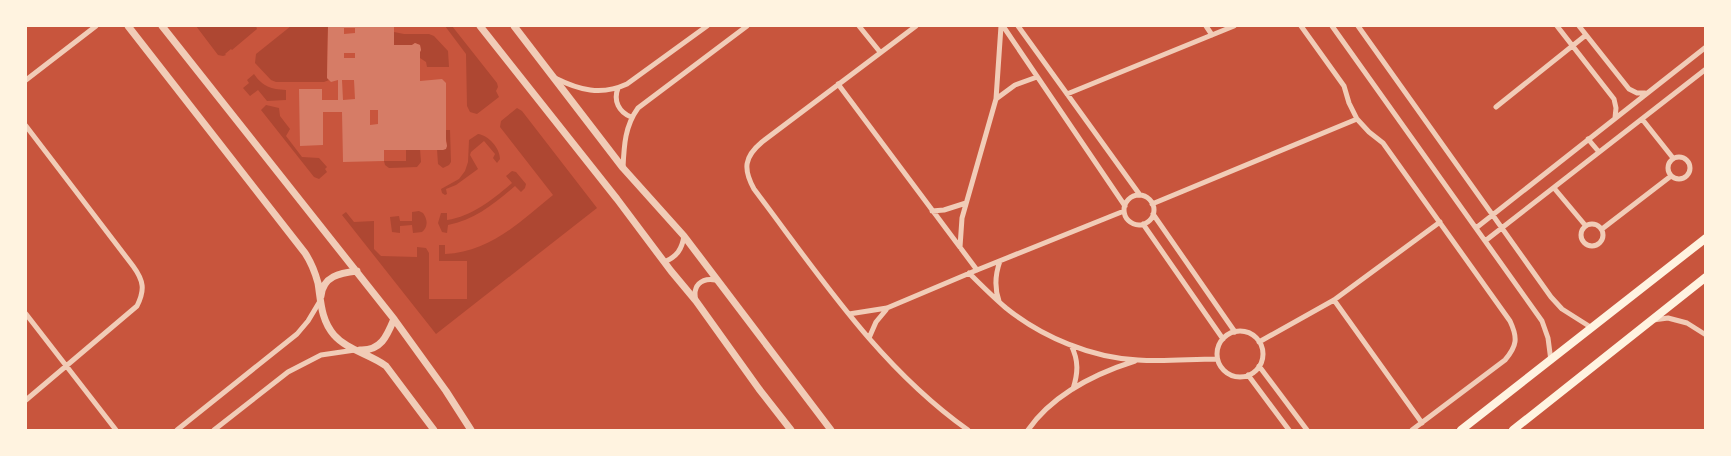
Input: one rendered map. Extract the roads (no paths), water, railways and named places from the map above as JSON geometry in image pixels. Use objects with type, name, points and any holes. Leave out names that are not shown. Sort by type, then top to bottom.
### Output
[{"type":"main road","points":[[1461,430],[1706,238]]},
{"type":"main road","points":[[1513,430],[1706,277]]},
{"type":"street","points":[[26,80],[96,26]]},
{"type":"street","points":[[128,26],[305,253],[315,275],[325,320],[335,337],[386,366],[434,430]]},
{"type":"street","points":[[162,26],[394,319],[471,430]]},
{"type":"street","points":[[480,26],[696,301],[791,430]]},
{"type":"street","points":[[514,26],[623,168],[684,236],[716,280],[728,292],[831,430]]},
{"type":"street","points":[[555,78],[586,91],[618,88],[627,84],[707,26]]},
{"type":"street","points":[[623,168],[626,132],[631,117],[638,108],[747,26]]},
{"type":"street","points":[[859,26],[880,52]]},
{"type":"street","points":[[916,26],[762,142],[752,151],[746,164],[747,177],[869,338],[924,396],[968,430]]},
{"type":"street","points":[[1002,26],[1125,209],[1129,220],[1138,225],[1143,224],[1148,222],[1153,214]]},
{"type":"street","points":[[960,247],[961,225],[966,203],[996,99],[1002,26]]},
{"type":"street","points":[[1018,26],[1140,195]]},
{"type":"street","points":[[1206,26],[1212,34]]},
{"type":"street","points":[[1067,94],[1234,26]]},
{"type":"street","points":[[1301,26],[1344,86],[1357,119],[1383,143],[1515,331],[1516,342],[1512,352],[1505,360],[1412,430]]},
{"type":"street","points":[[1332,26],[1542,321],[1548,338],[1551,361]]},
{"type":"street","points":[[1358,26],[1551,297],[1562,309],[1592,328]]},
{"type":"street","points":[[1557,26],[1614,99],[1615,118]]},
{"type":"street","points":[[1579,26],[1629,89],[1637,93],[1647,93]]},
{"type":"street","points":[[1496,107],[1586,35]]},
{"type":"street","points":[[1476,228],[1706,46]]},
{"type":"street","points":[[1485,241],[1706,69]]},
{"type":"street","points":[[996,99],[1015,85],[1037,77]]},
{"type":"street","points":[[838,84],[977,270]]},
{"type":"street","points":[[618,88],[616,93],[618,106],[631,117]]},
{"type":"street","points":[[1152,204],[1357,119]]},
{"type":"street","points":[[1642,119],[1673,158]]},
{"type":"street","points":[[26,126],[138,273],[143,284],[142,296],[137,306],[26,400]]},
{"type":"street","points":[[1588,139],[1599,152]]},
{"type":"street","points":[[1679,156],[1685,158],[1689,163],[1688,175],[1683,179],[1671,176],[1668,170],[1669,163],[1673,158],[1679,156]]},
{"type":"street","points":[[1602,229],[1671,176]]},
{"type":"street","points":[[1554,188],[1585,225]]},
{"type":"street","points":[[849,314],[887,308],[1125,209],[1131,198],[1140,195],[1145,196],[1152,204],[1153,214],[1235,332]]},
{"type":"street","points":[[932,211],[966,203]]},
{"type":"street","points":[[1259,342],[1334,300],[1440,222]]},
{"type":"street","points":[[1143,224],[1223,339]]},
{"type":"street","points":[[1585,225],[1597,225],[1602,229],[1602,241],[1598,245],[1586,246],[1582,242],[1581,230],[1585,225]]},
{"type":"street","points":[[664,262],[680,250],[684,236]]},
{"type":"street","points":[[999,261],[995,282],[1000,302]]},
{"type":"street","points":[[177,430],[297,334],[320,301],[321,291],[326,282],[334,275],[357,272]]},
{"type":"street","points":[[969,273],[1026,322],[1071,345],[1108,356],[1138,360],[1217,359]]},
{"type":"street","points":[[696,301],[694,296],[697,286],[705,279],[716,280]]},
{"type":"street","points":[[1334,300],[1422,423]]},
{"type":"street","points":[[869,338],[876,322],[887,308]]},
{"type":"street","points":[[26,314],[116,430]]},
{"type":"street","points":[[1652,320],[1668,318],[1687,324],[1706,335]]},
{"type":"street","points":[[214,430],[288,372],[321,355],[376,347],[383,342],[394,319]]},
{"type":"street","points":[[1235,332],[1248,333],[1259,342],[1262,350],[1259,366],[1248,375],[1240,377],[1225,372],[1217,359],[1219,345],[1223,339],[1235,332]]},
{"type":"street","points":[[1071,345],[1078,371],[1073,389]]},
{"type":"street","points":[[1028,430],[1043,411],[1073,389],[1104,372],[1138,360]]},
{"type":"street","points":[[1259,366],[1307,430]]},
{"type":"street","points":[[1248,375],[1289,430]]}]
